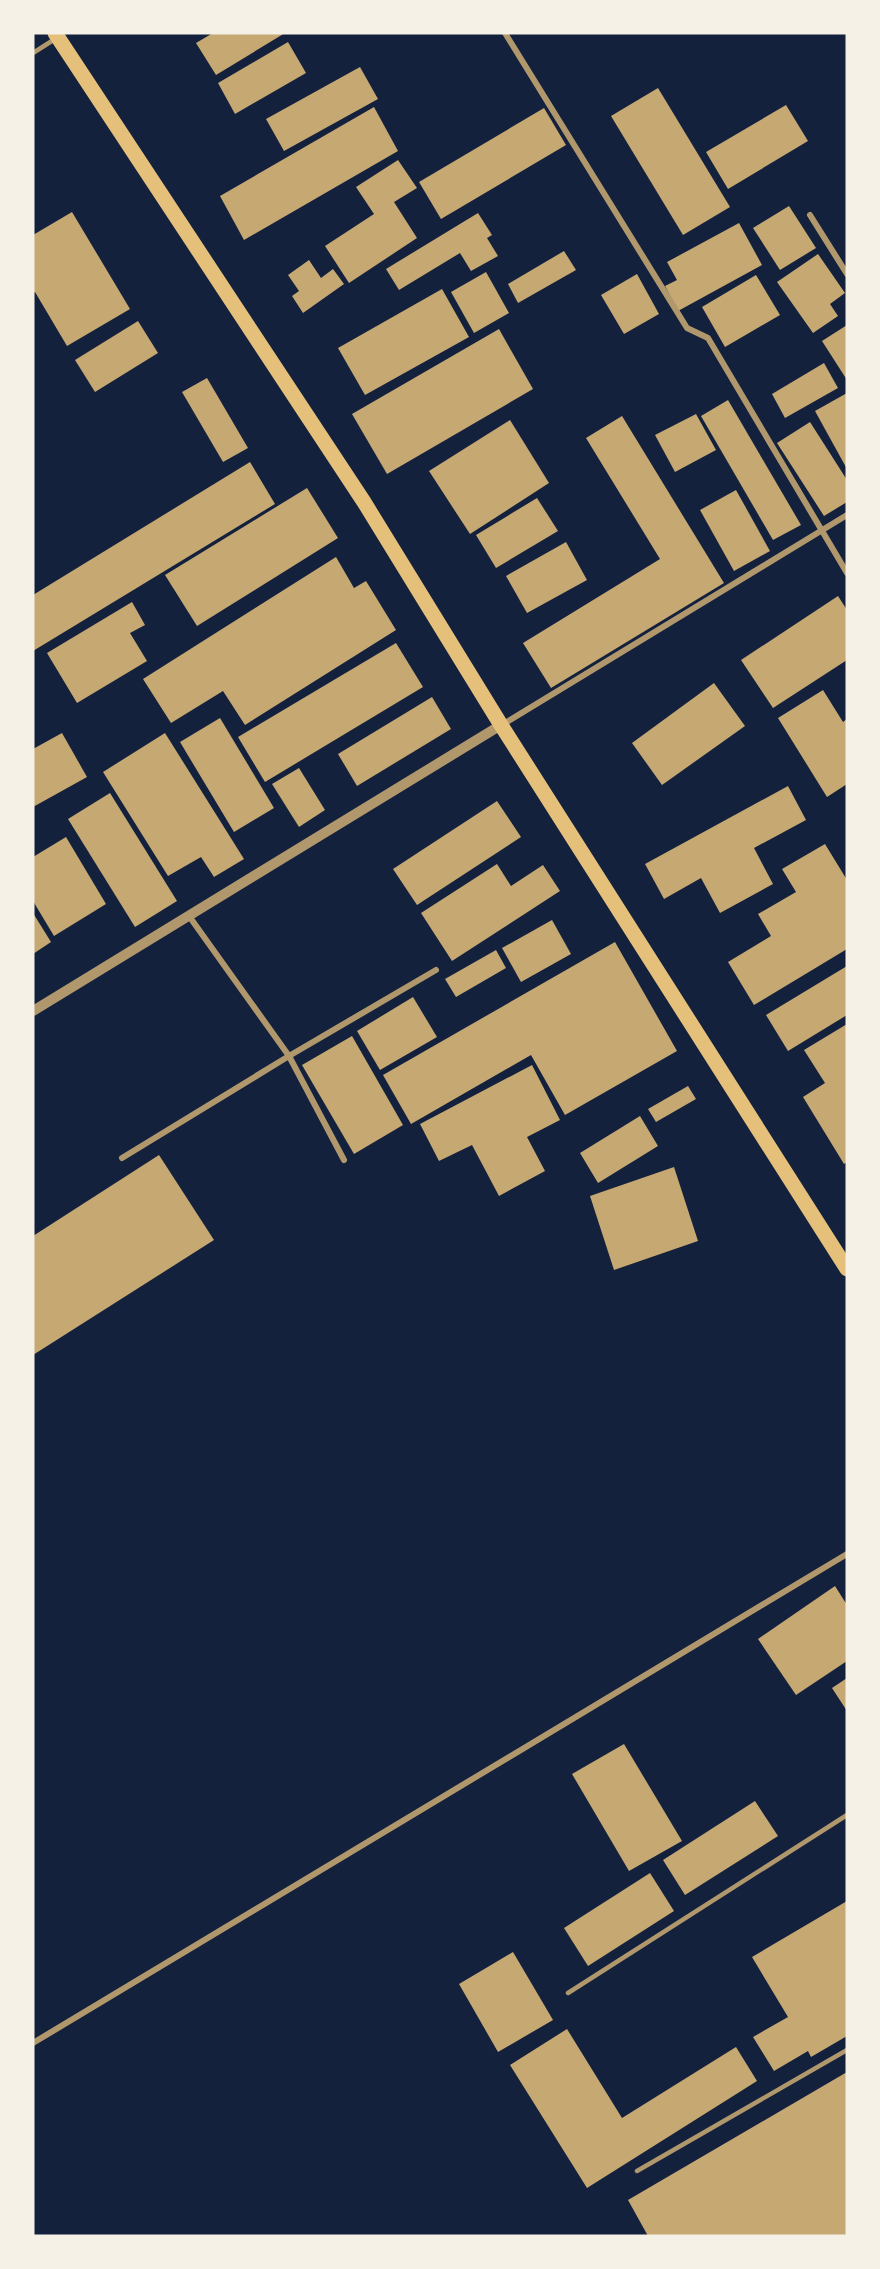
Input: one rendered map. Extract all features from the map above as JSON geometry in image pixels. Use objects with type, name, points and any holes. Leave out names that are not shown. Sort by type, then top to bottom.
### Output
[{"type":"main road","points":[[56,35],[364,502],[501,725],[847,1269]]},
{"type":"street","points":[[506,33],[687,328],[708,338],[820,531],[847,573]]},
{"type":"street","points":[[810,216],[847,274]]},
{"type":"street","points":[[33,1011],[847,515]]},
{"type":"street","points":[[189,916],[289,1056],[344,1160]]},
{"type":"street","points":[[122,1158],[436,970]]},
{"type":"street","points":[[33,2043],[847,1554]]},
{"type":"lane","points":[[33,53],[56,35]]},
{"type":"lane","points":[[568,1993],[847,1815]]},
{"type":"lane","points":[[637,2171],[847,2050]]},
{"type":"building","points":[[213,33],[285,33],[216,75],[196,43]]},
{"type":"building","points":[[288,42],[306,73],[235,114],[218,83]]},
{"type":"building","points":[[360,67],[378,99],[284,151],[266,119]]},
{"type":"building","points":[[658,88],[730,207],[683,235],[611,116]]},
{"type":"building","points":[[786,105],[808,141],[728,189],[706,152]]},
{"type":"building","points":[[374,107],[398,151],[244,240],[220,196]]},
{"type":"building","points":[[544,108],[566,145],[441,219],[419,182]]},
{"type":"building","points":[[398,160],[417,188],[394,202],[417,238],[349,283],[325,246],[374,214],[356,187]]},
{"type":"building","points":[[789,206],[816,248],[780,270],[753,228]]},
{"type":"building","points":[[72,212],[130,309],[67,346],[35,292],[33,293],[33,235]]},
{"type":"building","points":[[478,213],[492,235],[487,238],[498,256],[471,271],[460,253],[399,290],[386,269]]},
{"type":"building","points":[[739,223],[762,265],[678,311],[665,286],[677,280],[667,262]]},
{"type":"building","points":[[564,251],[576,270],[518,303],[508,284]]},
{"type":"building","points":[[818,254],[845,293],[830,304],[838,316],[813,333],[777,282]]},
{"type":"building","points":[[309,260],[321,278],[333,269],[344,284],[303,313],[292,296],[299,291],[288,275]]},
{"type":"building","points":[[486,272],[509,313],[474,333],[451,292]]},
{"type":"building","points":[[637,274],[659,314],[624,334],[601,295]]},
{"type":"building","points":[[756,275],[780,315],[725,347],[702,307]]},
{"type":"building","points":[[442,289],[469,337],[365,395],[338,348]]},
{"type":"building","points":[[138,321],[158,353],[95,392],[75,360]]},
{"type":"building","points":[[847,325],[847,380],[822,341]]},
{"type":"building","points":[[499,329],[533,389],[387,474],[352,414]]},
{"type":"building","points":[[824,363],[838,388],[785,418],[772,394]]},
{"type":"building","points":[[207,378],[248,448],[223,462],[182,392]]},
{"type":"building","points":[[847,393],[847,469],[815,411]]},
{"type":"building","points":[[728,400],[801,525],[773,540],[701,416]]},
{"type":"building","points":[[696,414],[716,450],[675,472],[655,435]]},
{"type":"building","points":[[622,416],[724,583],[551,688],[523,643],[660,559],[586,438]]},
{"type":"building","points":[[510,420],[549,483],[470,534],[429,471]]},
{"type":"building","points":[[810,422],[847,480],[847,502],[824,516],[777,443]]},
{"type":"building","points":[[250,462],[275,504],[33,651],[33,595]]},
{"type":"building","points":[[307,488],[338,538],[197,626],[165,575]]},
{"type":"building","points":[[736,490],[770,551],[734,571],[700,510]]},
{"type":"building","points":[[537,498],[558,531],[496,568],[476,535]]},
{"type":"building","points":[[566,542],[587,580],[527,613],[506,576]]},
{"type":"building","points":[[336,557],[354,588],[366,581],[396,630],[245,725],[223,691],[171,723],[143,679]]},
{"type":"building","points":[[838,596],[847,610],[847,660],[773,708],[741,660]]},
{"type":"building","points":[[132,602],[145,625],[130,633],[147,661],[77,703],[47,653]]},
{"type":"building","points":[[396,643],[423,687],[265,782],[238,737]]},
{"type":"building","points":[[714,683],[745,726],[662,785],[632,743]]},
{"type":"building","points":[[823,690],[843,722],[847,719],[847,784],[827,797],[778,718]]},
{"type":"building","points":[[432,697],[451,729],[357,786],[338,754]]},
{"type":"building","points":[[220,718],[274,808],[234,832],[180,742]]},
{"type":"building","points":[[62,733],[87,777],[33,807],[33,749]]},
{"type":"building","points":[[165,733],[244,859],[214,877],[201,857],[168,876],[103,772]]},
{"type":"building","points":[[299,768],[325,810],[299,827],[272,784]]},
{"type":"building","points":[[788,786],[806,820],[754,848],[773,884],[720,913],[701,878],[664,899],[645,864]]},
{"type":"building","points":[[110,793],[177,901],[135,927],[68,819]]},
{"type":"building","points":[[497,801],[521,837],[417,905],[393,869]]},
{"type":"building","points":[[66,837],[106,904],[54,936],[33,901],[33,857]]},
{"type":"building","points":[[825,844],[847,880],[847,949],[754,1005],[728,962],[771,936],[758,914],[796,892],[782,869]]},
{"type":"building","points":[[497,864],[511,886],[543,865],[560,891],[452,961],[421,913]]},
{"type":"building","points":[[33,913],[51,942],[33,954]]},
{"type":"building","points":[[552,920],[571,954],[521,982],[502,948]]},
{"type":"building","points":[[615,942],[677,1051],[565,1115],[531,1055],[411,1124],[383,1075]]},
{"type":"building","points":[[496,950],[506,968],[456,997],[445,979]]},
{"type":"building","points":[[847,966],[847,1015],[788,1051],[766,1015]]},
{"type":"building","points":[[413,997],[437,1037],[380,1070],[357,1031]]},
{"type":"building","points":[[847,1024],[847,1162],[844,1164],[803,1097],[825,1083],[804,1050]]},
{"type":"building","points":[[352,1036],[403,1125],[354,1154],[302,1065]]},
{"type":"building","points":[[532,1065],[560,1120],[527,1137],[545,1171],[499,1196],[472,1145],[439,1161],[420,1124]]},
{"type":"building","points":[[688,1086],[696,1099],[656,1122],[648,1109]]},
{"type":"building","points":[[640,1116],[658,1146],[598,1183],[580,1153]]},
{"type":"building","points":[[159,1155],[214,1240],[33,1355],[33,1236]]},
{"type":"building","points":[[674,1167],[698,1241],[614,1270],[590,1196]]},
{"type":"building","points":[[835,1586],[847,1605],[847,1661],[796,1695],[758,1639]]},
{"type":"building","points":[[847,1678],[847,1711],[832,1688]]},
{"type":"building","points":[[624,1744],[682,1841],[629,1871],[572,1774]]},
{"type":"building","points":[[755,1801],[778,1836],[685,1895],[663,1860]]},
{"type":"building","points":[[650,1873],[674,1911],[588,1966],[564,1928]]},
{"type":"building","points":[[847,1901],[847,2036],[811,2057],[808,2051],[774,2071],[753,2037],[788,2017],[752,1957]]},
{"type":"building","points":[[513,1952],[553,2020],[498,2052],[459,1984]]},
{"type":"building","points":[[567,2029],[622,2118],[736,2047],[757,2081],[587,2188],[510,2065]]},
{"type":"building","points":[[847,2072],[847,2236],[648,2236],[628,2200]]}]
